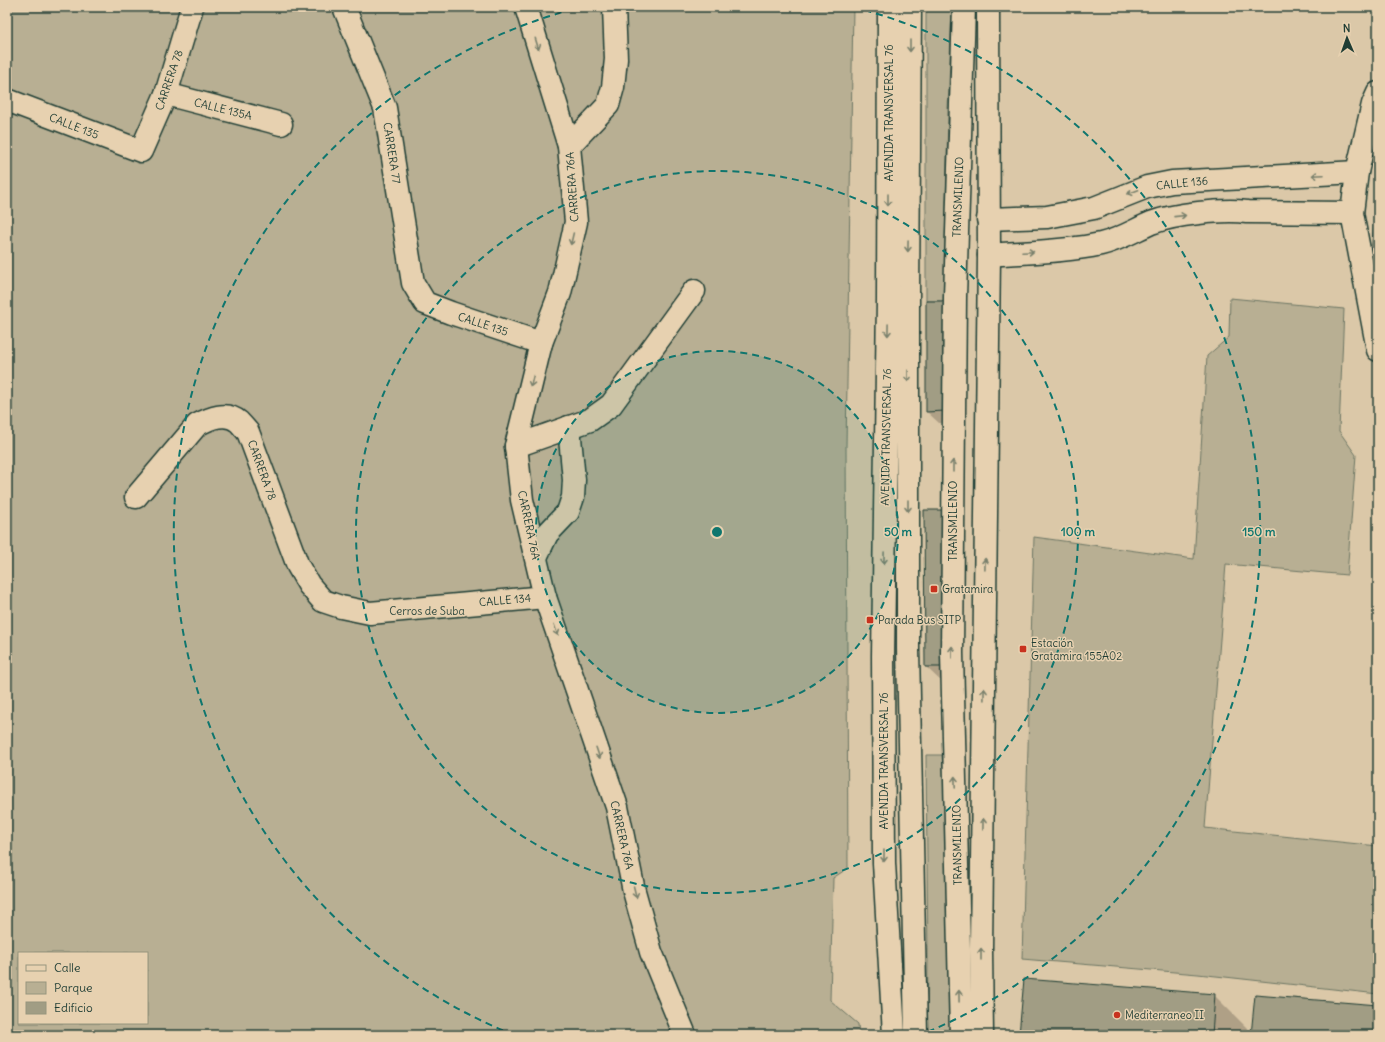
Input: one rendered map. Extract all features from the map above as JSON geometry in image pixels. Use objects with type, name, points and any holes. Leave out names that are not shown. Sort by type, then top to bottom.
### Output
[{"type":"street","name":"CARRERA 78","points":[[141,151],[166,94],[192,7]]},
{"type":"street","name":"CARRERA 77","points":[[344,7],[385,108],[413,284],[425,303]]},
{"type":"street","name":"CARRERA 76A","points":[[526,7],[569,146],[576,222],[560,293],[541,343],[516,446],[522,500],[545,597],[617,807],[634,890],[651,952],[686,1035]]},
{"type":"street","points":[[569,146],[608,105],[613,87],[616,59],[614,7]]},
{"type":"street","name":"AVENIDA TRANSVERSAL 76","points":[[889,7],[888,299],[883,656],[884,863],[894,1035]]},
{"type":"street","points":[[910,7],[908,649],[916,1035]]},
{"type":"street","name":"TRANSMILENIO","points":[[961,1035],[952,654],[954,297],[964,7]]},
{"type":"street","points":[[982,1035],[989,255],[988,7]]},
{"type":"street","points":[[1378,93],[1373,104],[1357,172],[1352,214],[1378,350]]},
{"type":"street","name":"CALLE 135A","points":[[166,94],[281,124]]},
{"type":"street","name":"CALLE 135","points":[[7,100],[141,151]]},
{"type":"street","name":"CALLE 136","points":[[988,219],[1054,216],[1094,208],[1146,188],[1172,182],[1357,172]]},
{"type":"street","points":[[1233,210],[1235,178]]},
{"type":"street","points":[[989,255],[1074,250],[1122,237],[1153,222],[1173,216],[1233,210],[1247,212],[1352,214]]},
{"type":"street","points":[[516,446],[590,420],[611,405],[694,291]]},
{"type":"street","name":"CALLE 135","points":[[425,303],[541,343]]},
{"type":"street","name":"CARRERA 78","points":[[136,497],[196,425],[210,418],[225,416],[238,422],[248,432],[298,566],[309,585],[323,601]]},
{"type":"street","points":[[536,557],[547,534],[568,512],[574,497],[574,480],[569,427]]},
{"type":"street","name":"CALLE 134","points":[[323,601],[340,607],[370,613],[545,597]]},
{"type":"green space","name":"Cerros de Suba","points":[[7,7],[853,7],[846,446],[848,868],[833,878],[830,1000],[858,1024],[859,1035],[7,1035]]},
{"type":"green space","points":[[926,7],[952,7],[948,108],[944,301],[926,301]]},
{"type":"green space","points":[[1378,186],[1378,260],[1370,260]]},
{"type":"green space","points":[[1230,298],[1344,309],[1339,431],[1356,455],[1347,575],[1226,564],[1205,828],[1378,846],[1378,861],[1375,871],[1378,877],[1378,994],[1198,974],[1022,959],[1034,537],[1194,559],[1207,356],[1229,337]]},
{"type":"green space","points":[[926,755],[942,755],[955,937],[959,1035],[927,1035],[928,962]]},
{"type":"building","points":[[926,301],[944,301],[945,411],[926,412]]},
{"type":"building","name":"Gratamira","points":[[924,510],[943,510],[944,667],[925,667]]},
{"type":"building","name":"Mediterraneo II","points":[[1024,979],[1215,994],[1212,1035],[1019,1035]]},
{"type":"building","points":[[1255,995],[1378,1005],[1378,1035],[1251,1035]]},
{"type":"place","name":"Gratamira","points":[[934,589]]},
{"type":"place","name":"Parada Bus SITP","points":[[870,620]]},
{"type":"place","name":"Estación Gratamira 155A02","points":[[1023,649]]},
{"type":"place","name":"Mediterraneo II","points":[[1117,1015]]}]
